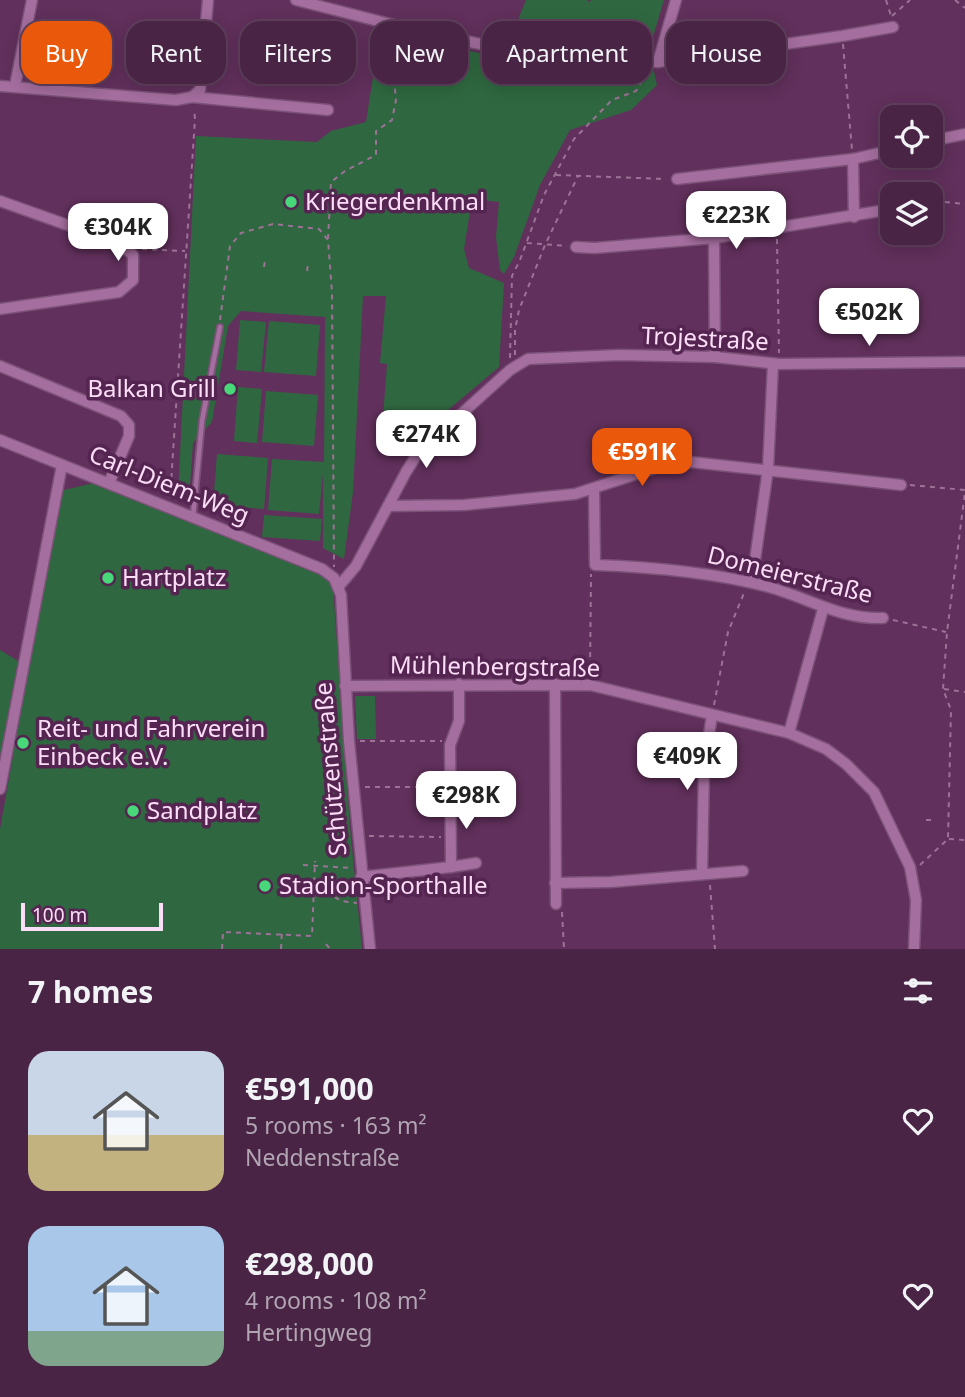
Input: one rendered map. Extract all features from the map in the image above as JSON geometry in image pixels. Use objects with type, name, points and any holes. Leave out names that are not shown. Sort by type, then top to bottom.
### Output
[{"type":"street","points":[[15,86],[32,0]]},
{"type":"street","points":[[192,97],[200,90],[208,0]]},
{"type":"street","points":[[296,0],[380,21]]},
{"type":"street","points":[[658,62],[676,0]]},
{"type":"street","points":[[652,62],[893,27]]},
{"type":"street","points":[[0,86],[176,100],[192,97],[328,110]]},
{"type":"street","points":[[943,139],[965,134]]},
{"type":"street","points":[[677,179],[853,159],[880,153]]},
{"type":"street","points":[[853,159],[854,217]]},
{"type":"street","points":[[0,201],[118,243],[133,255],[133,280],[119,292],[0,309]]},
{"type":"street","points":[[576,247],[714,239],[880,212]]},
{"type":"street","points":[[714,239],[715,356]]},
{"type":"street","name":"Trojestraße","points":[[513,368],[528,359],[619,355],[715,356],[776,364],[964,362]]},
{"type":"street","points":[[748,582],[753,574],[768,469],[776,364]]},
{"type":"street","points":[[0,366],[121,415],[129,425],[129,436],[109,483]]},
{"type":"street","points":[[336,582],[356,566],[418,453],[513,368]]},
{"type":"street","name":"Carl-Diem-Weg","points":[[0,440],[322,569],[336,582]]},
{"type":"street","points":[[388,506],[505,502],[575,494],[594,490],[642,472],[691,462],[901,485]]},
{"type":"street","points":[[0,789],[62,465]]},
{"type":"street","points":[[594,490],[594,565]]},
{"type":"street","name":"Domeierstraße","points":[[594,565],[666,569],[748,582],[790,593],[823,609],[883,618]]},
{"type":"street","name":"Schützenstraße","points":[[336,582],[342,602],[349,741],[370,949]]},
{"type":"street","points":[[789,733],[823,609]]},
{"type":"street","points":[[451,867],[451,741],[459,721],[459,684]]},
{"type":"street","points":[[555,684],[556,904]]},
{"type":"street","name":"Mühlenbergstraße","points":[[345,686],[590,685],[789,733],[826,749],[846,764],[874,792],[911,873],[916,900],[914,949]]},
{"type":"street","points":[[702,873],[703,779],[712,715]]},
{"type":"street","points":[[361,872],[476,863]]},
{"type":"street","points":[[555,883],[611,882],[743,871]]},
{"type":"lane","points":[[193,517],[202,421],[219,327]]},
{"type":"path","points":[[886,0],[891,17],[910,0]]},
{"type":"path","points":[[955,0],[965,8]]},
{"type":"path","points":[[842,36],[853,159]]},
{"type":"path","points":[[336,582],[334,374],[328,240],[331,182],[345,171],[376,155],[376,131],[392,120],[396,100],[394,84]]},
{"type":"path","points":[[513,368],[512,275],[544,195],[574,139],[612,100],[636,91],[640,84]]},
{"type":"path","points":[[169,507],[195,119],[192,97]]},
{"type":"path","points":[[555,175],[677,179]]},
{"type":"path","points":[[513,368],[514,330],[519,310],[545,244],[578,176]]},
{"type":"path","points":[[943,203],[965,204]]},
{"type":"path","points":[[219,327],[230,246],[241,233],[273,224],[319,229],[328,240]]},
{"type":"path","points":[[776,364],[777,229]]},
{"type":"path","points":[[526,243],[576,247]]},
{"type":"path","points":[[133,255],[141,249],[187,251]]},
{"type":"path","points":[[264,267],[265,260]]},
{"type":"path","points":[[307,271],[308,264]]},
{"type":"path","points":[[901,485],[965,491],[947,632],[943,689],[951,710],[948,839]]},
{"type":"path","points":[[590,685],[591,570],[594,565]]},
{"type":"path","points":[[712,715],[728,632],[748,582]]},
{"type":"path","points":[[883,618],[947,632]]},
{"type":"path","points":[[943,689],[965,692]]},
{"type":"path","points":[[349,741],[451,741]]},
{"type":"path","points":[[354,788],[450,787]]},
{"type":"path","points":[[926,820],[934,820]]},
{"type":"path","points":[[358,836],[450,837]]},
{"type":"path","points":[[911,873],[948,839],[965,840]]},
{"type":"path","points":[[222,949],[223,932],[312,936],[315,862]]},
{"type":"path","points":[[303,865],[361,872]]},
{"type":"path","points":[[702,873],[710,881],[715,949]]},
{"type":"path","points":[[314,895],[364,903]]},
{"type":"path","points":[[556,904],[562,911],[564,949]]},
{"type":"path","points":[[281,949],[282,930]]},
{"type":"path","points":[[326,944],[330,949]]},
{"type":"green space","points":[[526,0],[664,0],[652,40],[652,21],[517,21]]},
{"type":"green space","points":[[468,51],[482,54],[482,84],[652,84],[652,63],[657,85],[631,110],[570,130],[540,185],[514,257],[504,274],[500,270],[496,237],[499,202],[472,199],[464,249],[469,268],[504,283],[499,367],[409,443],[382,431],[387,364],[380,363],[386,296],[363,296],[353,492],[344,559],[323,548],[323,473],[319,514],[268,510],[272,459],[324,462],[325,317],[241,311],[228,326],[212,422],[193,443],[189,499],[178,495],[196,136],[317,142],[331,131],[366,122],[372,84],[468,84]]},
{"type":"green space","points":[[240,320],[266,322],[261,372],[236,370]]},
{"type":"green space","points":[[269,321],[320,325],[316,376],[264,372]]},
{"type":"green space","points":[[238,387],[262,389],[257,443],[234,441]]},
{"type":"green space","points":[[266,391],[318,395],[314,446],[262,442]]},
{"type":"green space","points":[[217,454],[268,458],[264,509],[213,505]]},
{"type":"green space","points":[[98,482],[323,575],[333,587],[350,828],[362,949],[0,949],[0,829],[60,491]]},
{"type":"green space","points":[[264,515],[322,519],[320,541],[262,537]]},
{"type":"green space","points":[[0,650],[18,661],[0,758]]},
{"type":"green space","points":[[355,696],[375,696],[376,739],[357,739]]},
{"type":"place","name":"Kriegerdenkmal","points":[[291,202]]},
{"type":"place","name":"Balkan Grill","points":[[230,389]]},
{"type":"place","name":"Hartplatz","points":[[108,578]]},
{"type":"place","name":"Reit- und Fahrverein Einbeck e.V.","points":[[23,743]]},
{"type":"place","name":"Sandplatz","points":[[133,811]]},
{"type":"place","name":"Stadion-Sporthalle","points":[[265,886]]}]
